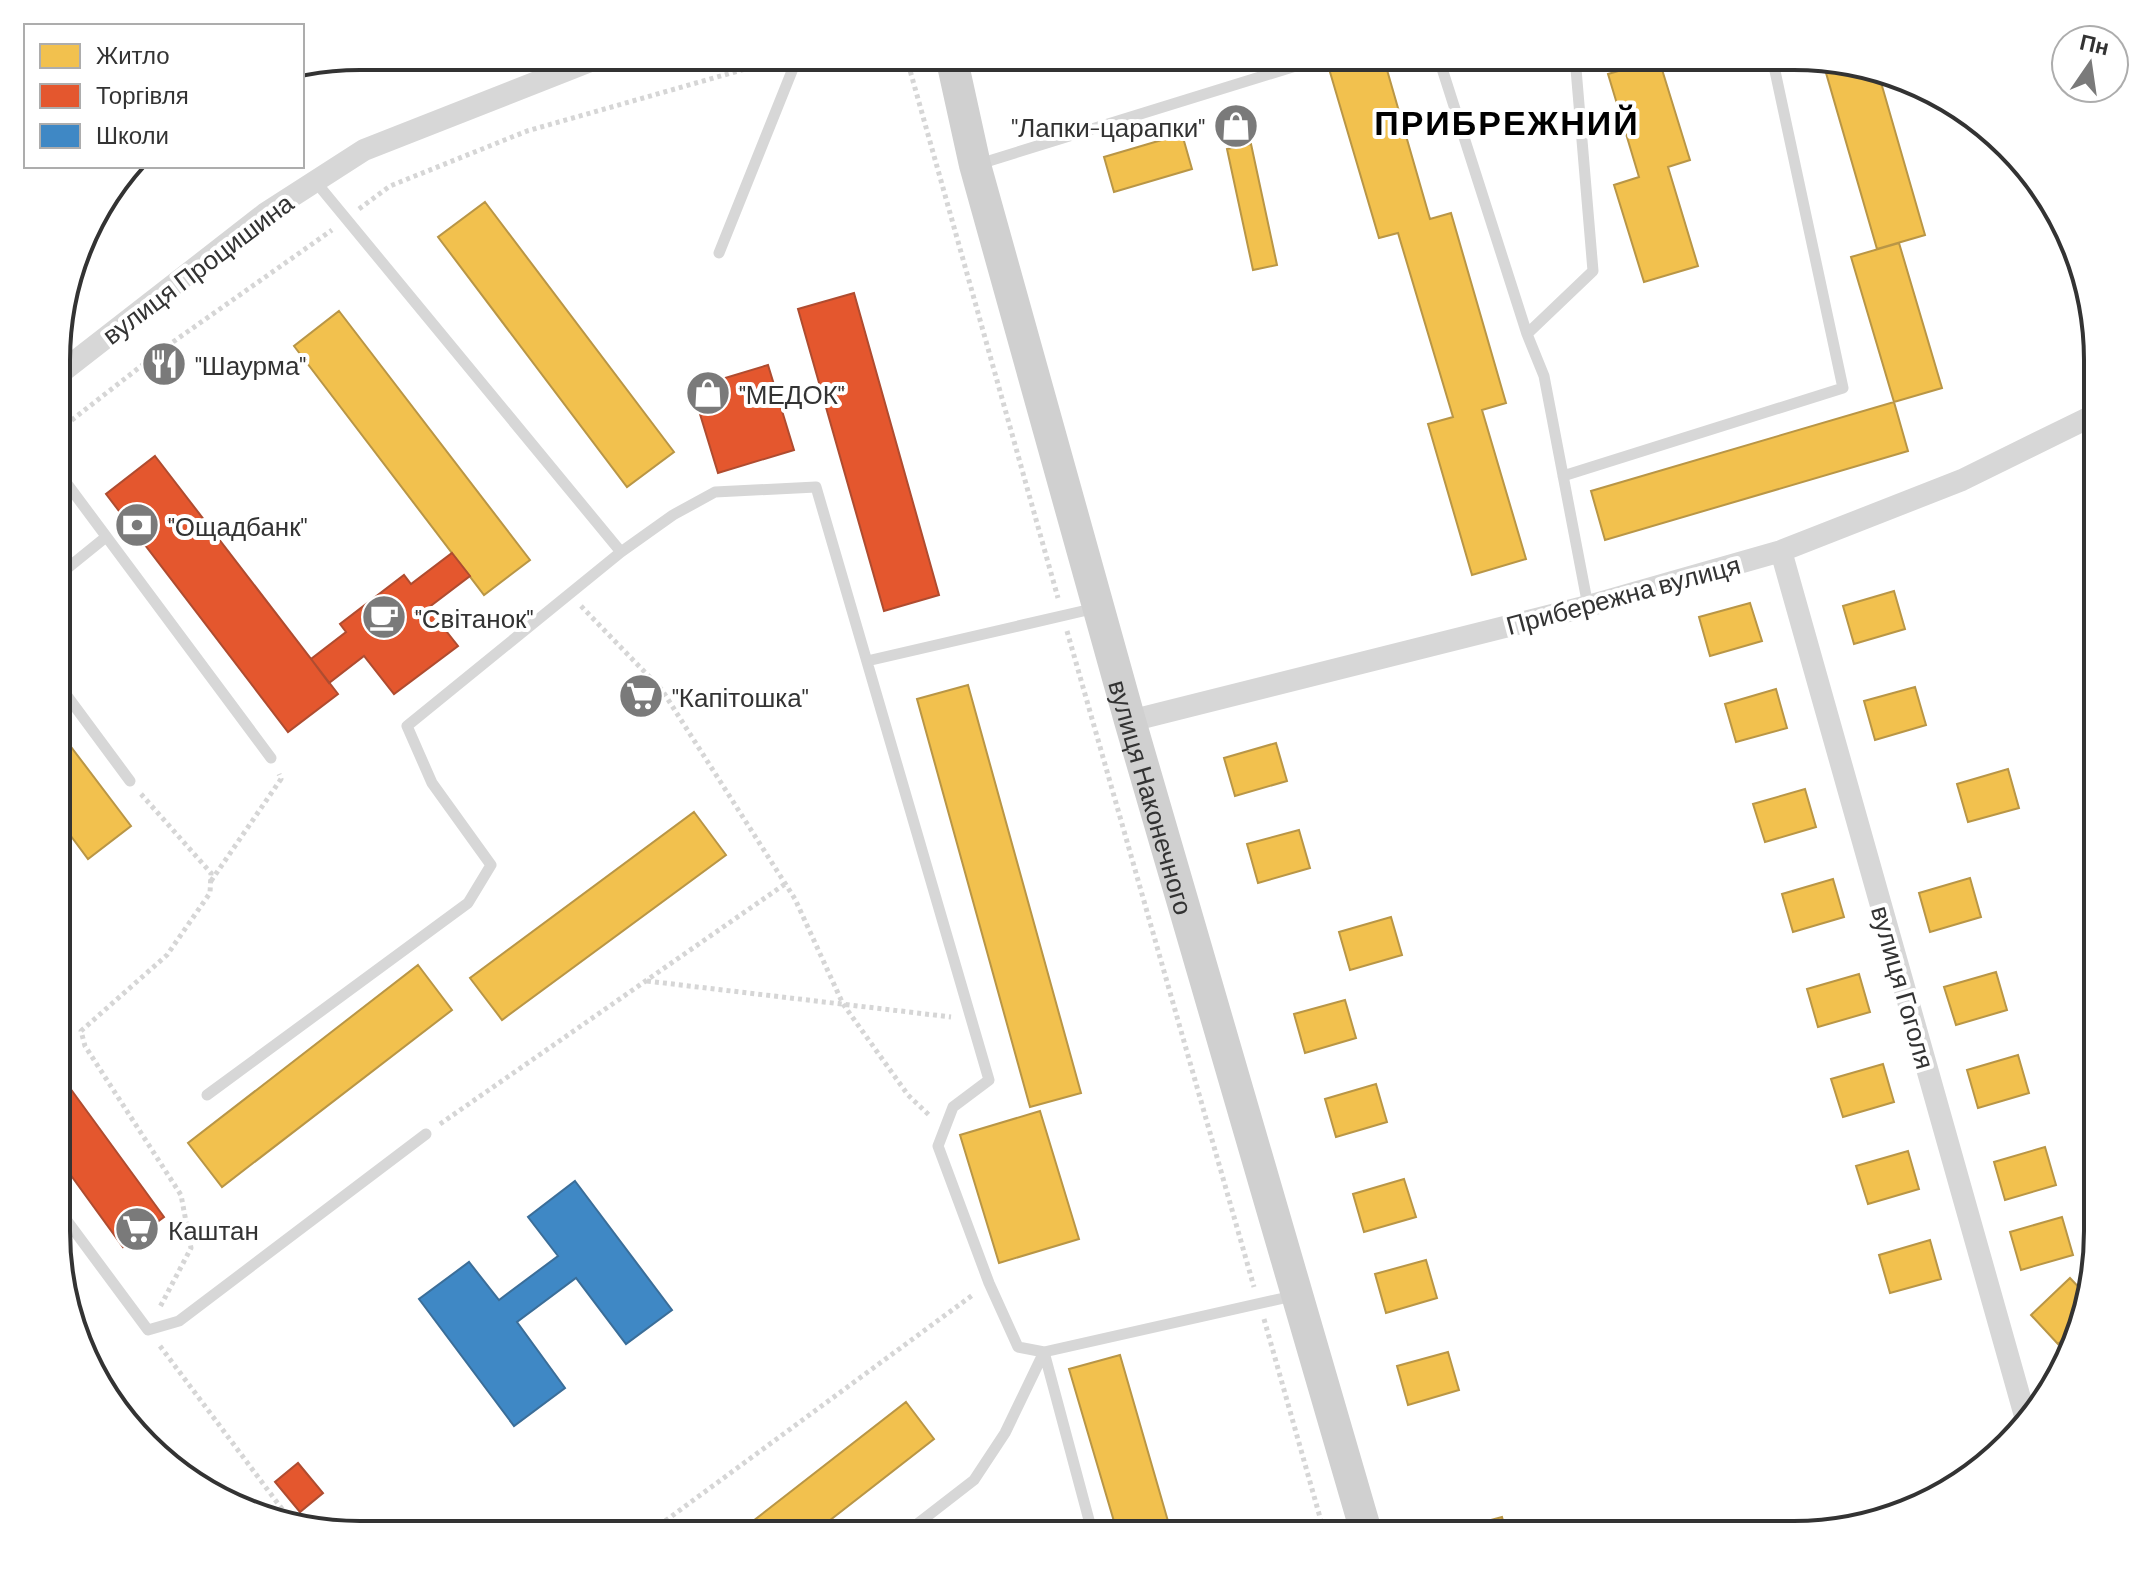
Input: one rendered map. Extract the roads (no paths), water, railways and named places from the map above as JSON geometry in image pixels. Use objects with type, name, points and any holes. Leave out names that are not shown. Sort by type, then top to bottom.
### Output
[{"type":"street","name":"вулиця Процишина","points":[[70,365],[266,213],[364,150],[567,70]]},
{"type":"street","name":"вулиця Наконечного","points":[[954,70],[975,165],[1098,608],[1363,1521]]},
{"type":"street","name":"Прибережна вулиця","points":[[1130,721],[1588,606],[1781,551],[1962,480],[2084,420]]},
{"type":"street","name":"вулиця Гоголя","points":[[1781,551],[2023,1408]]},
{"type":"lane","points":[[719,253],[792,70]]},
{"type":"lane","points":[[975,165],[1267,70]]},
{"type":"lane","points":[[1442,70],[1527,334],[1544,376],[1588,606]]},
{"type":"lane","points":[[1527,334],[1593,271],[1576,70]]},
{"type":"lane","points":[[1563,476],[1843,388],[1775,70]]},
{"type":"lane","points":[[315,181],[621,552]]},
{"type":"lane","points":[[207,1095],[468,903],[491,865],[432,783],[407,726],[621,552],[673,515],[715,492],[816,487],[989,1080],[953,1107],[938,1146],[989,1283],[1018,1347],[1044,1352],[1297,1295]]},
{"type":"lane","points":[[70,488],[271,758]]},
{"type":"lane","points":[[70,566],[106,537]]},
{"type":"lane","points":[[867,661],[1098,608]]},
{"type":"lane","points":[[70,700],[130,781]]},
{"type":"lane","points":[[70,1225],[148,1330],[179,1321],[426,1134]]},
{"type":"lane","points":[[921,1521],[974,1480],[1005,1433],[1044,1352]]},
{"type":"lane","points":[[1044,1352],[1089,1521]]},
{"type":"place","name":"\"Лапки-царапки\"","points":[[1236,126]]},
{"type":"place","name":"\"Шаурма\"","points":[[164,364]]},
{"type":"place","name":"\"МЕДОК\"","points":[[708,393]]},
{"type":"place","name":"\"Ощадбанк\"","points":[[137,525]]},
{"type":"place","name":"\"Світанок\"","points":[[384,617]]},
{"type":"place","name":"\"Капітошка\"","points":[[641,696]]},
{"type":"place","name":"Каштан","points":[[137,1229]]},
{"type":"district","name":"ПРИБРЕЖНИЙ","points":[[1507,121]]}]
